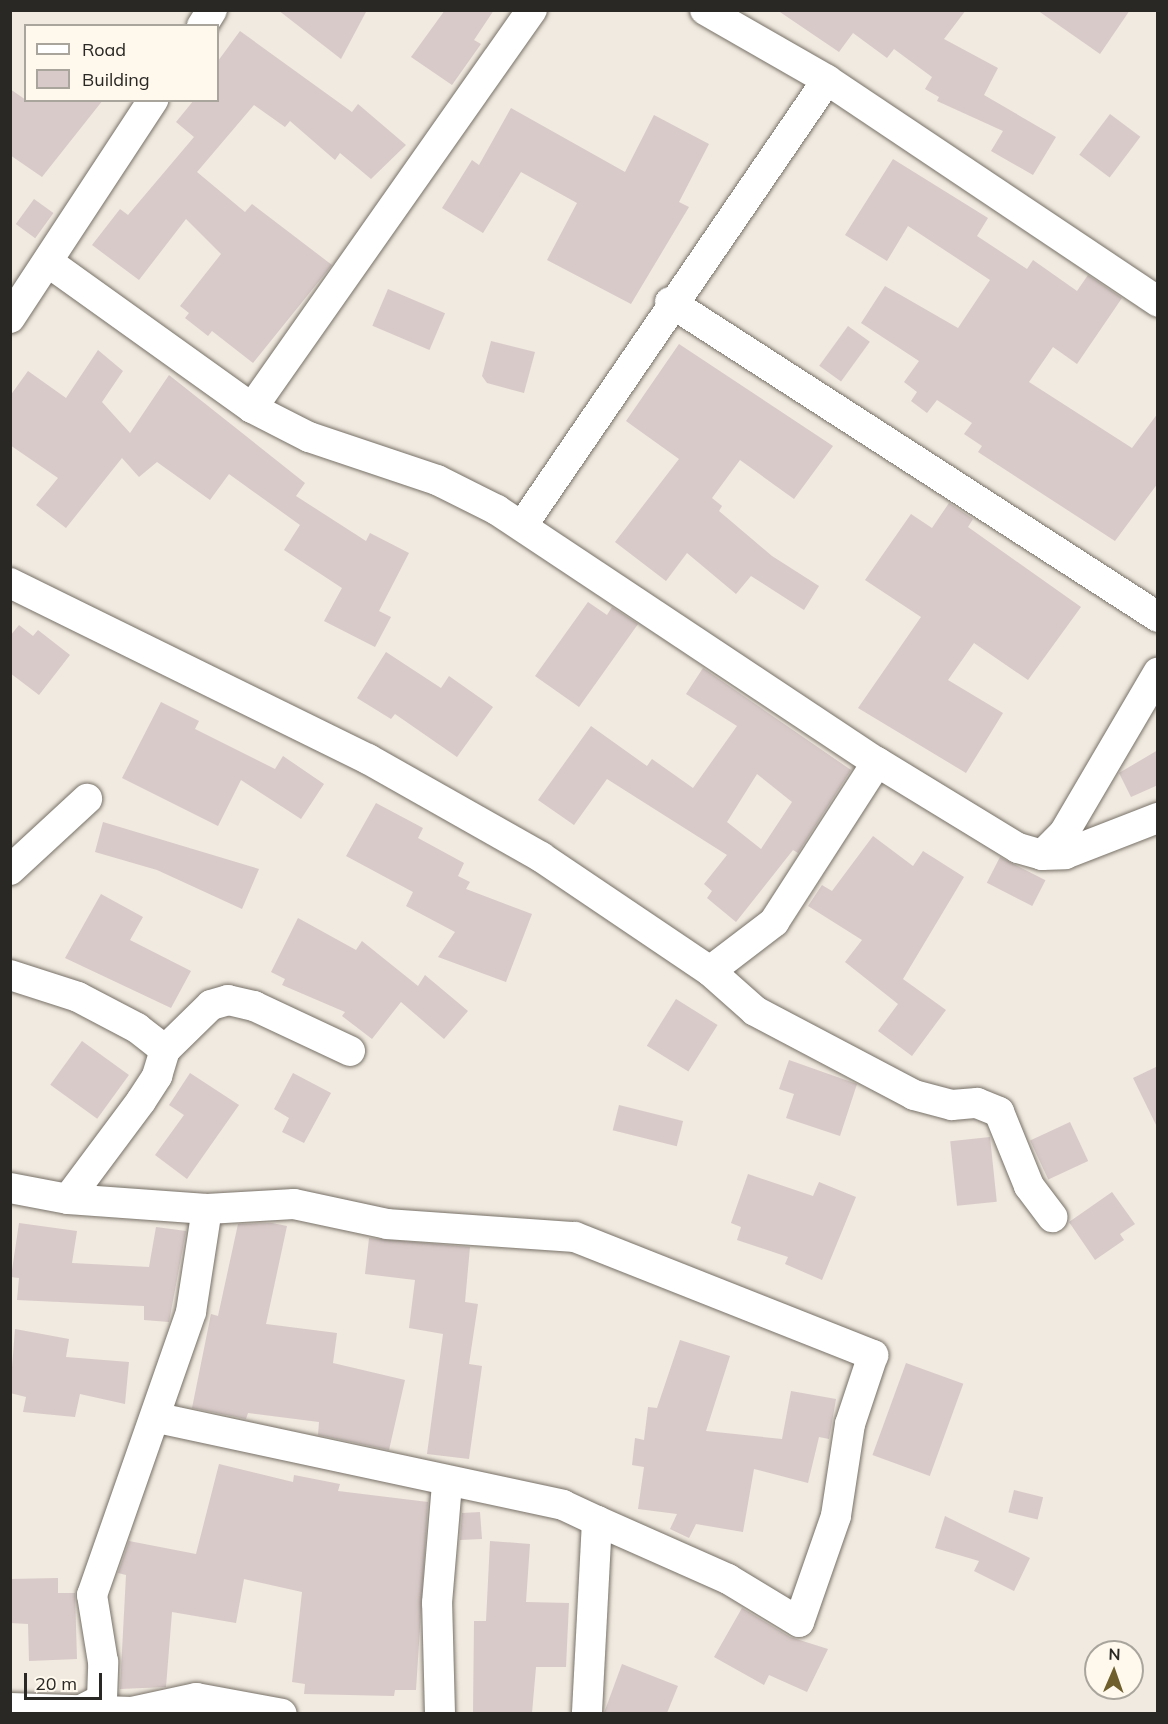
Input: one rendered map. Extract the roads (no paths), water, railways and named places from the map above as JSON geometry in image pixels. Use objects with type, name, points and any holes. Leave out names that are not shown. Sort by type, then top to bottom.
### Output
[{"type":"street","points":[[203,24],[212,10]]},
{"type":"street","points":[[252,408],[532,10]]},
{"type":"street","points":[[705,10],[827,80],[1158,302]]},
{"type":"street","points":[[522,526],[670,302],[827,80]]},
{"type":"street","points":[[10,318],[152,102]]},
{"type":"street","points":[[48,262],[252,408],[309,437],[437,480],[522,526],[877,762],[1018,848],[1042,855],[1065,854],[1158,818]]},
{"type":"street","points":[[670,302],[1158,617]]},
{"type":"street","points":[[10,583],[368,759],[541,857],[710,971],[755,1011],[914,1095],[952,1105],[977,1103],[999,1112],[1029,1186],[1052,1217]]},
{"type":"street","points":[[1042,855],[1065,833],[1158,673]]},
{"type":"street","points":[[710,971],[774,922],[877,762]]},
{"type":"street","points":[[10,870],[87,799]]},
{"type":"street","points":[[10,975],[78,997],[137,1028],[165,1050]]},
{"type":"street","points":[[68,1199],[141,1101],[165,1050],[211,1005],[228,1000],[350,1051]]},
{"type":"street","points":[[10,1188],[68,1199],[207,1209],[294,1204],[387,1224],[575,1237],[873,1355],[850,1424],[836,1516],[799,1622],[728,1579],[563,1505],[447,1483],[158,1418]]},
{"type":"street","points":[[77,1712],[102,1699],[104,1662],[92,1595],[109,1536],[158,1418],[191,1312],[207,1209]]},
{"type":"street","points":[[440,1713],[436,1603],[447,1483]]},
{"type":"street","points":[[587,1713],[597,1521]]},
{"type":"street","points":[[10,1708],[77,1712],[132,1712],[196,1698],[282,1713]]}]
